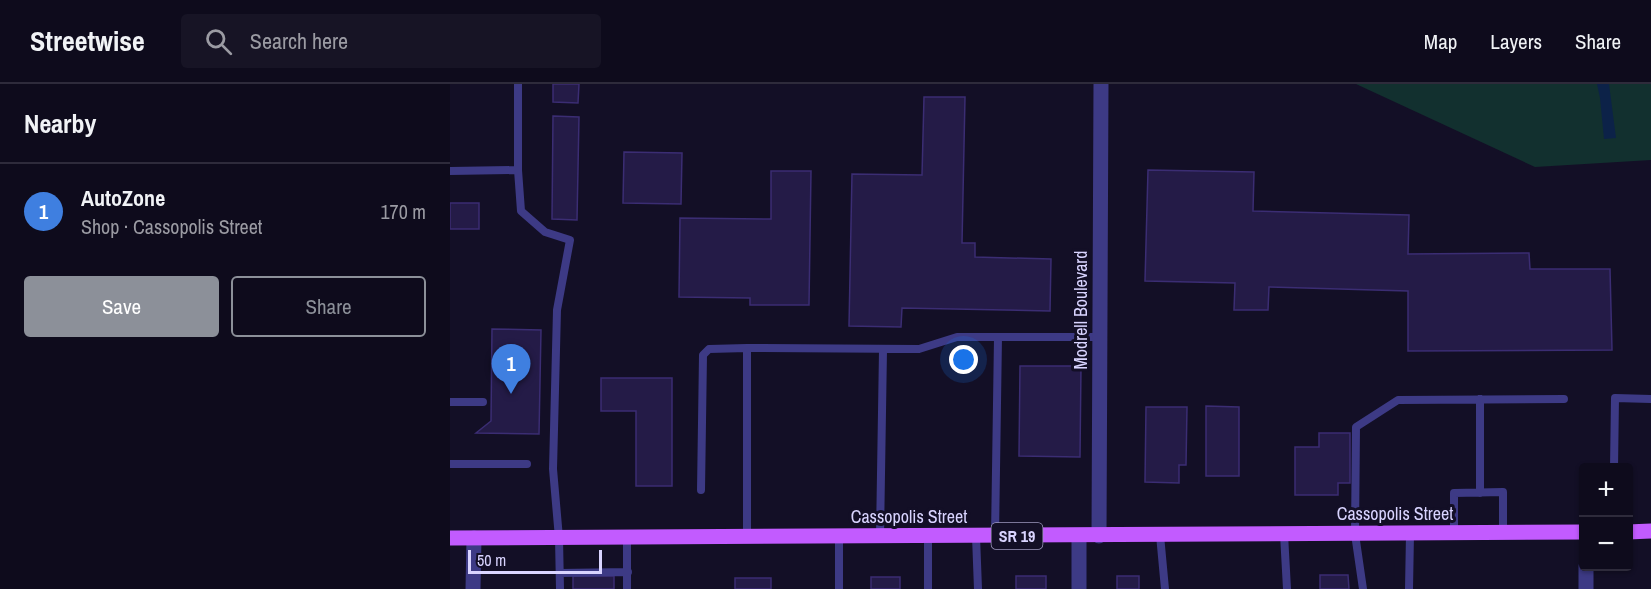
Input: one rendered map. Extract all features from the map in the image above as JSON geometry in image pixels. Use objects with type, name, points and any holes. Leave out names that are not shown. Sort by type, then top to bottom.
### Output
[{"type":"main road","points":[[1633,532],[1651,531]]},
{"type":"main road","name":"Cassopolis Street","points":[[450,538],[1579,532]]},
{"type":"street","name":"Modrell Boulevard","points":[[1099,536],[1101,84]]},
{"type":"street","points":[[1079,589],[1080,536]]},
{"type":"street","points":[[473,589],[474,538]]},
{"type":"street","points":[[1586,571],[1586,589]]},
{"type":"lane","points":[[518,84],[518,170],[521,211],[545,232],[570,240],[557,310],[553,469],[559,538],[560,589]]},
{"type":"lane","points":[[450,171],[518,170]]},
{"type":"lane","points":[[995,536],[998,337]]},
{"type":"lane","points":[[701,490],[703,355],[709,349],[919,349],[957,338],[1100,337]]},
{"type":"lane","points":[[747,348],[747,538]]},
{"type":"lane","points":[[880,536],[883,350]]},
{"type":"lane","points":[[1614,463],[1615,398],[1651,399]]},
{"type":"lane","points":[[1480,399],[1480,493]]},
{"type":"lane","points":[[1363,589],[1355,534],[1356,427],[1398,400],[1564,399]]},
{"type":"lane","points":[[450,402],[483,402]]},
{"type":"lane","points":[[450,464],[527,464]]},
{"type":"lane","points":[[1454,533],[1454,493],[1503,492],[1503,533]]},
{"type":"lane","points":[[1284,534],[1287,589]]},
{"type":"lane","points":[[1409,589],[1410,534]]},
{"type":"lane","points":[[1160,535],[1164,589]]},
{"type":"lane","points":[[928,536],[928,589]]},
{"type":"lane","points":[[976,536],[978,589]]},
{"type":"lane","points":[[839,537],[839,589]]},
{"type":"lane","points":[[627,538],[627,589]]},
{"type":"lane","points":[[560,573],[628,572]]},
{"type":"green space","points":[[1356,84],[1651,84],[1651,160],[1535,167]]},
{"type":"water","points":[[1597,84],[1609,84],[1616,138],[1604,139]]},
{"type":"building","points":[[553,84],[579,84],[578,103],[553,102]]},
{"type":"building","points":[[924,97],[965,97],[962,243],[975,243],[975,257],[1051,259],[1050,311],[902,308],[901,327],[849,326],[852,174],[922,175]]},
{"type":"building","points":[[553,116],[579,117],[577,220],[552,219]]},
{"type":"building","points":[[624,152],[682,153],[681,204],[623,203]]},
{"type":"building","points":[[1148,170],[1254,172],[1253,211],[1409,215],[1408,254],[1529,253],[1530,269],[1610,269],[1612,350],[1408,351],[1408,291],[1269,287],[1268,310],[1234,310],[1235,283],[1145,281]]},
{"type":"building","points":[[771,171],[811,171],[809,305],[750,305],[750,298],[679,297],[680,218],[771,219]]},
{"type":"building","points":[[450,203],[479,203],[479,229],[450,229]]},
{"type":"building","points":[[492,329],[541,330],[539,434],[476,433],[491,421]]},
{"type":"building","points":[[1020,366],[1081,366],[1080,457],[1019,456]]},
{"type":"building","points":[[601,378],[672,378],[672,486],[636,486],[636,411],[601,411]]},
{"type":"building","points":[[1206,406],[1239,407],[1239,476],[1206,476]]},
{"type":"building","points":[[1146,407],[1187,407],[1186,465],[1179,465],[1179,483],[1145,482]]},
{"type":"building","points":[[1319,433],[1350,433],[1350,483],[1338,483],[1338,495],[1295,495],[1295,447],[1319,447]]},
{"type":"building","points":[[1320,575],[1348,575],[1349,589],[1320,589]]},
{"type":"building","points":[[573,576],[614,576],[614,589],[573,589]]},
{"type":"building","points":[[1016,576],[1046,576],[1046,589],[1016,589]]},
{"type":"building","points":[[1117,576],[1139,576],[1139,589],[1117,589]]},
{"type":"building","points":[[871,577],[900,577],[900,589],[871,589]]},
{"type":"building","points":[[735,578],[771,578],[771,589],[735,589]]},
{"type":"place","name":"AutoZone","points":[[511,394]]}]
